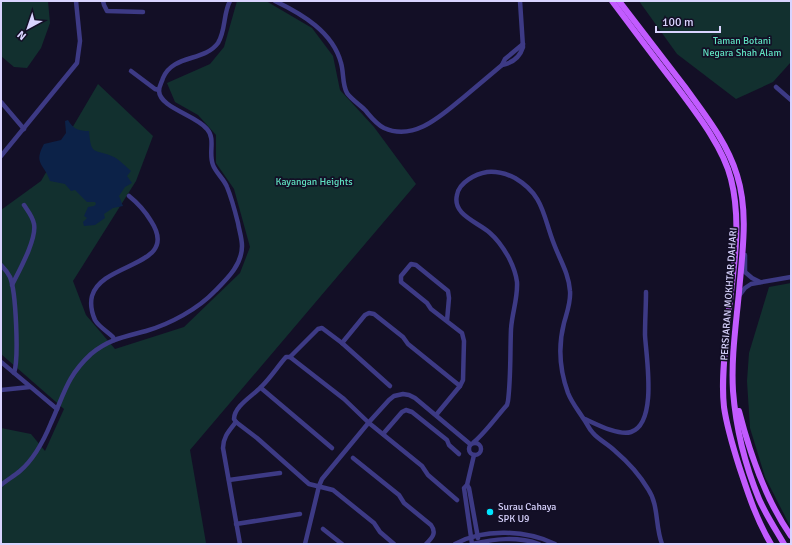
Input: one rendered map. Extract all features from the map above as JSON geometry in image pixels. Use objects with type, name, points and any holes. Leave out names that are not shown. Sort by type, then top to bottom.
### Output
[{"type":"main road","name":"PERSIARAN MOKHTAR DAHARI","points":[[612,1],[706,127],[731,177],[735,200],[737,228],[724,365],[724,408],[732,446],[745,488],[754,511],[771,544]]},
{"type":"main road","name":"PERSIARAN MOKHTAR DAHARI","points":[[619,1],[712,124],[729,156],[737,176],[742,199],[744,245],[733,365],[733,390],[738,433],[744,458],[760,500],[784,544]]},
{"type":"main road","points":[[733,390],[743,428],[757,468],[770,499],[791,536]]},
{"type":"street","points":[[1,156],[77,63],[80,41],[76,1]]},
{"type":"street","points":[[103,1],[107,11],[143,12]]},
{"type":"street","points":[[1,485],[21,470],[30,460],[44,438],[71,376],[92,354],[114,340],[147,331],[179,317],[205,301],[233,272],[238,264],[242,246],[240,234],[231,198],[211,159],[212,137],[200,122],[166,104],[162,99],[159,90],[165,74],[175,64],[210,51],[218,43],[222,34],[225,11],[230,1]]},
{"type":"street","points":[[275,1],[296,11],[329,39],[341,62],[345,87],[348,93],[376,123],[392,130],[402,131],[418,129],[437,120],[502,65],[505,59],[523,44],[520,1]]},
{"type":"street","points":[[131,70],[155,89],[159,90]]},
{"type":"street","points":[[776,86],[791,100]]},
{"type":"street","points":[[1,102],[24,129]]},
{"type":"street","points":[[474,455],[479,453],[481,447],[480,442],[487,427],[507,405],[512,327],[517,284],[516,274],[502,246],[479,224],[465,216],[460,211],[456,202],[457,195],[462,185],[472,178],[487,172],[495,172],[506,174],[522,183],[537,198],[542,207],[553,242],[568,275],[570,283],[569,306],[564,321],[560,345],[562,367],[568,392],[574,406],[585,419],[588,427],[594,434],[614,449],[636,471],[648,488],[655,503],[659,536],[662,544]]},
{"type":"street","points":[[114,340],[113,337],[95,320],[92,306],[94,292],[101,281],[106,277],[140,261],[152,253],[158,240],[155,227],[147,214],[129,196]]},
{"type":"street","points":[[12,285],[26,257],[34,229],[32,217],[24,205]]},
{"type":"street","points":[[744,245],[745,272],[752,278],[764,283]]},
{"type":"street","points":[[1,265],[10,276],[12,285],[15,310],[16,361],[14,373]]},
{"type":"street","points":[[436,415],[460,386],[463,380],[464,340],[462,333],[431,309],[427,303],[401,282],[401,276],[409,265],[416,265],[448,291],[449,298],[447,321]]},
{"type":"street","points":[[738,298],[748,285],[791,277]]},
{"type":"street","points":[[585,419],[609,429],[625,433],[632,432],[645,418],[649,394],[645,333],[646,292]]},
{"type":"street","points":[[342,343],[365,315],[369,313],[374,314],[460,386]]},
{"type":"street","points":[[390,386],[342,343],[322,328],[318,328],[289,356],[261,388],[252,394],[234,416],[236,422],[257,438],[309,484],[333,490],[374,523],[380,532],[394,544]]},
{"type":"street","points":[[289,356],[344,399],[369,423],[422,466],[428,475],[457,500]]},
{"type":"street","points":[[1,362],[57,409]]},
{"type":"street","points":[[1,390],[30,387]]},
{"type":"street","points":[[261,388],[332,448]]},
{"type":"street","points":[[305,544],[322,479],[394,396],[402,394],[415,398],[472,443],[478,443],[481,447]]},
{"type":"street","points":[[383,434],[402,412],[406,410],[412,412],[447,440],[449,445],[459,454]]},
{"type":"street","points":[[236,422],[223,440],[240,544]]},
{"type":"street","points":[[474,455],[468,450],[472,443],[482,436]]},
{"type":"street","points":[[474,455],[467,485],[464,488],[472,544],[501,539],[517,539],[539,544]]},
{"type":"street","points":[[353,458],[399,495],[404,503],[434,528],[432,538],[426,544]]},
{"type":"street","points":[[229,480],[280,473]]},
{"type":"street","points":[[467,485],[469,488],[479,542]]},
{"type":"street","points":[[236,524],[300,514]]},
{"type":"street","points":[[323,529],[342,544]]},
{"type":"street","points":[[455,544],[478,536],[497,532],[511,532],[545,539],[554,544]]},
{"type":"green space","points":[[1,1],[48,1],[50,23],[41,48],[27,68],[14,67],[1,56]]},
{"type":"green space","name":"Kayangan Heights","points":[[237,1],[266,1],[312,28],[333,56],[340,90],[374,127],[416,184],[190,450],[205,544],[1,544],[1,428],[31,434],[45,451],[64,409],[1,354],[1,210],[41,181],[98,84],[153,136],[136,181],[73,281],[86,315],[115,349],[184,327],[240,273],[250,247],[234,189],[216,163],[216,135],[198,115],[175,102],[167,83],[210,64],[224,47]]},
{"type":"green space","name":"Taman Botani Negara Shah Alam","points":[[639,1],[791,1],[791,62],[773,82],[736,99],[677,54]]},
{"type":"green space","points":[[791,283],[791,528],[765,477],[750,428],[747,381],[749,353],[769,287]]},
{"type":"water","points":[[68,120],[72,126],[77,129],[89,131],[91,145],[95,150],[114,157],[131,171],[127,176],[132,183],[125,187],[119,196],[123,206],[113,208],[104,214],[105,218],[95,225],[84,226],[83,222],[87,218],[84,216],[88,207],[94,206],[96,204],[95,202],[87,202],[75,190],[71,191],[65,184],[50,181],[39,160],[44,144],[61,140],[66,133],[65,121]]},
{"type":"place","name":"Surau Cahaya SPK U9","points":[[490,512]]}]
